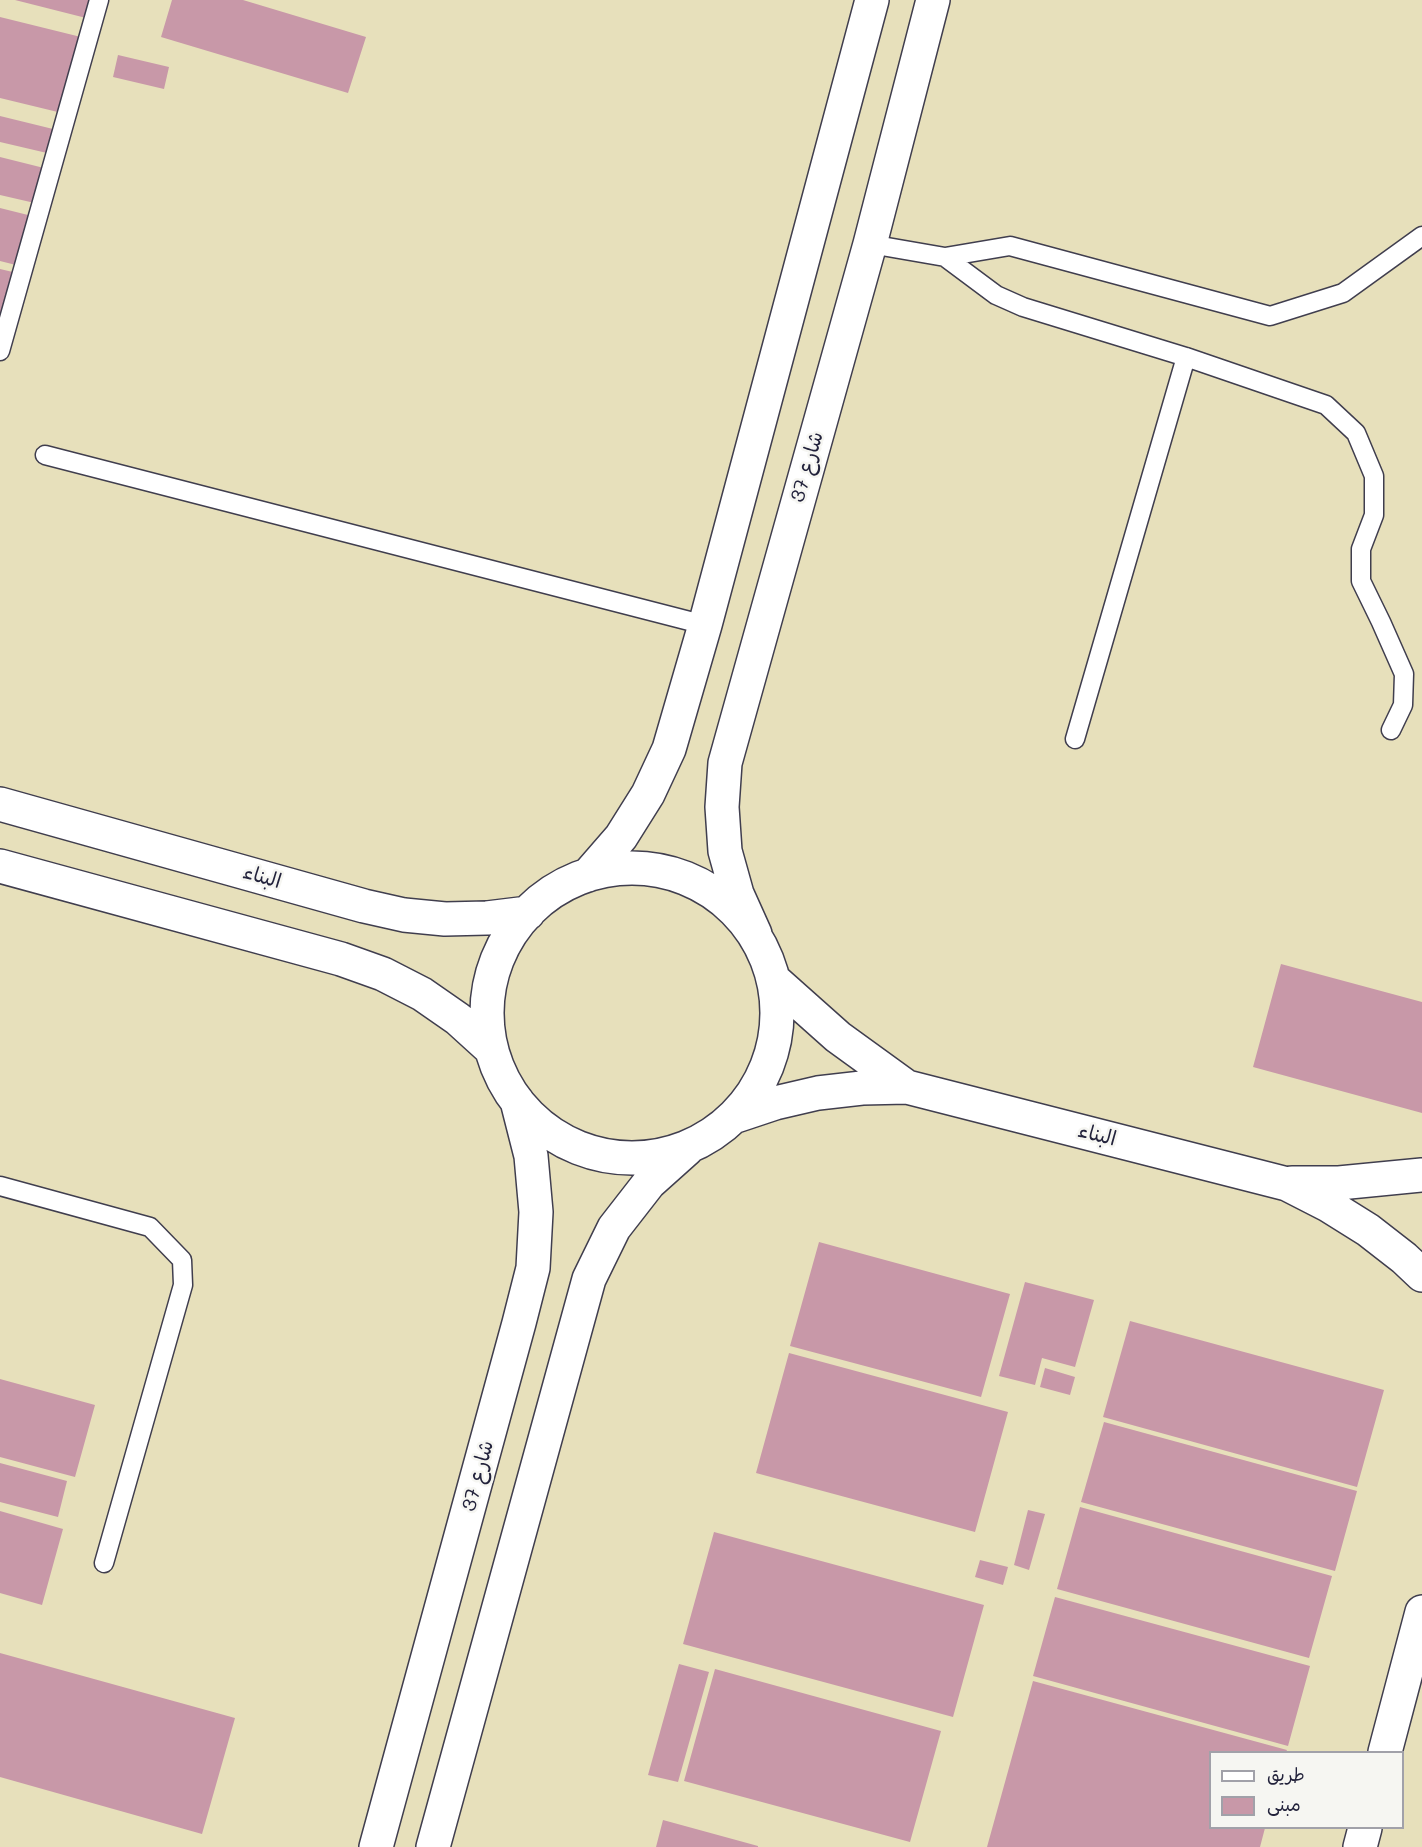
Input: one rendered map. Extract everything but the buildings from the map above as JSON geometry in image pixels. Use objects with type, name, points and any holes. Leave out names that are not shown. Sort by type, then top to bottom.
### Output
[{"type":"street","points":[[588,875],[621,837],[648,794],[669,749],[705,625],[872,0]]},
{"type":"street","name":"شارع 37","points":[[754,934],[737,894],[725,851],[722,807],[725,763],[870,244],[933,0]]},
{"type":"street","name":"البناء","points":[[0,804],[364,906],[404,915],[456,919],[528,913]]},
{"type":"street","points":[[0,866],[341,959],[383,974],[422,994],[458,1019],[491,1049]]},
{"type":"street","points":[[432,1847],[589,1279],[614,1228],[649,1183],[692,1145],[733,1117],[749,1098],[762,1077],[771,1054],[776,1029],[774,980],[766,957],[754,934],[738,913],[718,895],[694,881],[669,872],[633,868],[615,868],[566,884],[546,896],[528,913],[510,936],[497,962],[489,990],[487,1020],[491,1049],[501,1076],[517,1101],[536,1122],[558,1138],[592,1152],[638,1158],[665,1154],[692,1145]]},
{"type":"street","name":"البناء","points":[[774,980],[838,1037],[907,1087]]},
{"type":"street","name":"البناء","points":[[733,1117],[775,1102],[818,1093],[862,1088],[907,1087],[1287,1184],[1328,1205],[1368,1230],[1422,1275]]},
{"type":"street","name":"شارع 37","points":[[376,1847],[533,1268],[536,1212],[531,1155],[517,1101]]},
{"type":"street","name":"البناء","points":[[1287,1184],[1339,1183],[1422,1174]]},
{"type":"street","points":[[1385,1751],[1422,1612]]},
{"type":"street","points":[[1360,1847],[1364,1829]]},
{"type":"lane","points":[[0,351],[99,0]]},
{"type":"lane","points":[[870,244],[945,257],[1010,246],[1270,315],[1343,293],[1422,236]]},
{"type":"lane","points":[[945,257],[996,295],[1023,307],[1186,357],[1326,405],[1356,433],[1374,476],[1374,515],[1361,549],[1361,581],[1404,674],[1403,705],[1391,730]]},
{"type":"lane","points":[[1075,739],[1186,357]]},
{"type":"lane","points":[[45,455],[705,625]]},
{"type":"lane","points":[[0,1185],[150,1227],[182,1260],[183,1285],[104,1563]]}]
